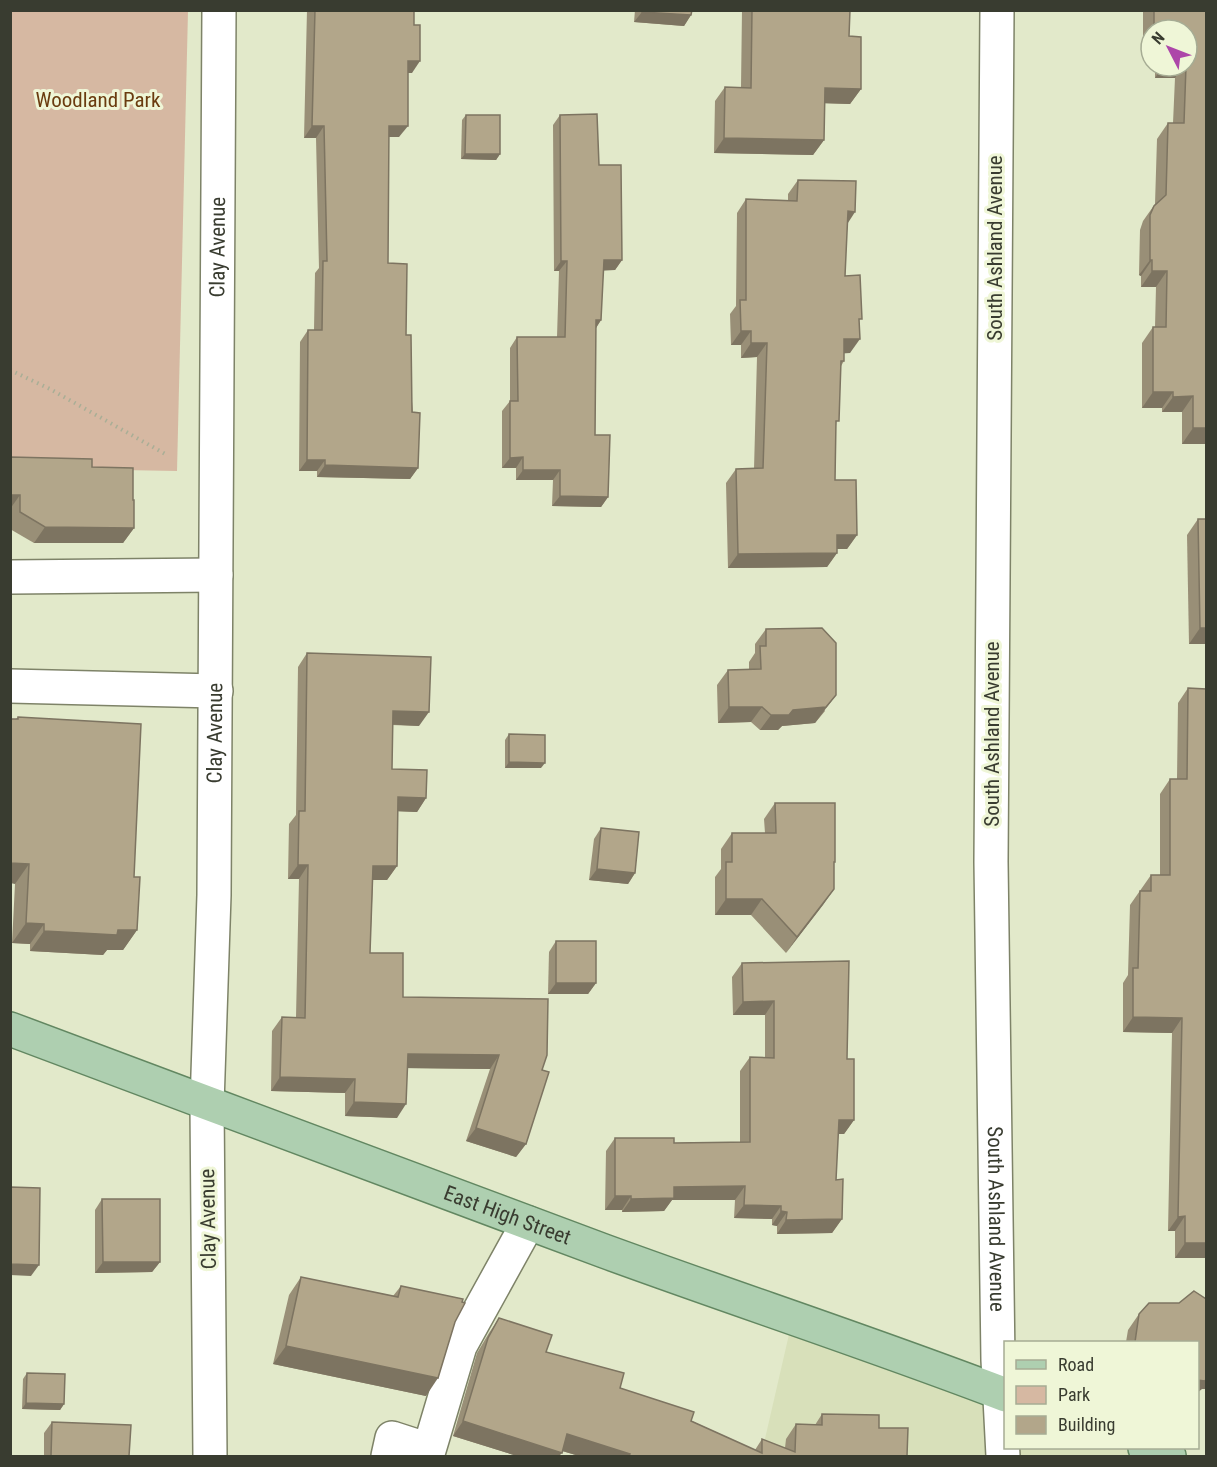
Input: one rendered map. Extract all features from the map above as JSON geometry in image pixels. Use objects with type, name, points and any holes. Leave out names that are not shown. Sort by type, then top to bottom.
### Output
[{"type":"main road","name":"East High Street","points":[[10,1029],[528,1223],[906,1357],[1003,1394]]},
{"type":"main road","points":[[1148,1449],[1169,1456]]},
{"type":"street","name":"Clay Avenue","points":[[210,1456],[207,1104],[214,895],[219,10]]},
{"type":"street","name":"South Ashland Avenue","points":[[997,10],[991,862],[1004,1456]]},
{"type":"street","points":[[10,577],[216,575]]},
{"type":"street","points":[[10,686],[216,691]]},
{"type":"street","points":[[388,1456],[392,1438],[433,1453],[460,1346],[528,1223]]},
{"type":"path","points":[[10,370],[50,389],[167,455]]},
{"type":"shaded area","points":[[793,1317],[1004,1395],[1004,1449],[1148,1449],[1169,1456],[761,1456]]},
{"type":"green space","name":"Woodland Park","points":[[11,11],[188,11],[177,471],[11,468]]},
{"type":"building","points":[[315,10],[414,10],[414,25],[420,25],[420,61],[408,61],[408,126],[389,126],[388,263],[407,264],[406,335],[411,335],[412,412],[420,413],[418,468],[325,465],[325,460],[307,460],[308,330],[322,330],[323,261],[327,261],[324,126],[312,126]]},
{"type":"building","points":[[642,10],[692,10],[691,15],[642,12]]},
{"type":"building","points":[[752,10],[850,10],[849,36],[861,37],[861,89],[825,88],[824,140],[724,138],[725,87],[751,88]]},
{"type":"building","points":[[1154,10],[1206,10],[1206,428],[1193,428],[1193,396],[1173,397],[1173,392],[1153,392],[1153,327],[1166,327],[1167,271],[1152,271],[1150,215],[1154,206],[1166,195],[1168,123],[1184,123],[1186,78],[1199,78],[1199,18],[1154,18]]},
{"type":"building","points":[[597,114],[599,165],[621,165],[622,260],[604,260],[601,320],[596,320],[595,435],[610,435],[608,497],[560,496],[560,470],[523,470],[523,457],[510,458],[510,401],[518,401],[517,337],[565,337],[567,261],[561,261],[560,115]]},
{"type":"building","points":[[466,115],[500,115],[500,154],[465,154]]},
{"type":"building","points":[[798,180],[856,181],[855,212],[848,211],[845,276],[860,275],[862,319],[859,319],[860,339],[844,339],[839,421],[836,421],[835,480],[856,480],[857,535],[837,535],[837,553],[738,554],[736,469],[763,468],[767,343],[751,343],[751,331],[741,331],[740,300],[746,300],[746,199],[797,201]]},
{"type":"building","points":[[10,457],[92,459],[92,467],[133,468],[134,528],[45,527],[20,512],[20,495],[10,495]]},
{"type":"building","points":[[1198,519],[1206,519],[1206,628],[1200,628]]},
{"type":"building","points":[[822,628],[836,643],[836,695],[826,707],[793,710],[789,715],[771,715],[762,707],[729,707],[728,670],[761,669],[760,646],[766,646],[766,629]]},
{"type":"building","points":[[307,653],[431,657],[429,712],[393,711],[392,769],[427,770],[426,798],[398,797],[397,866],[373,866],[370,953],[403,953],[403,997],[548,999],[547,1055],[542,1070],[549,1072],[526,1144],[476,1128],[499,1055],[408,1054],[406,1104],[354,1102],[355,1079],[280,1077],[282,1017],[305,1018],[308,865],[298,865],[299,811],[305,811]]},
{"type":"building","points":[[1188,688],[1206,689],[1206,1243],[1185,1243],[1185,1216],[1178,1217],[1182,1018],[1133,1017],[1133,968],[1138,968],[1140,891],[1151,891],[1151,875],[1170,875],[1170,779],[1187,779]]},
{"type":"building","points":[[18,717],[141,724],[134,877],[140,877],[137,930],[118,930],[117,935],[44,931],[44,924],[26,923],[29,864],[10,863],[10,719],[18,719]]},
{"type":"building","points":[[509,734],[545,735],[545,763],[509,762]]},
{"type":"building","points":[[775,803],[835,803],[834,889],[797,937],[762,899],[726,899],[726,862],[732,862],[732,833],[776,833]]},
{"type":"building","points":[[601,828],[639,832],[635,873],[597,869]]},
{"type":"building","points":[[556,941],[596,941],[596,983],[556,983]]},
{"type":"building","points":[[849,961],[847,1059],[854,1059],[854,1120],[839,1120],[836,1180],[843,1179],[842,1219],[786,1220],[787,1212],[781,1211],[781,1206],[744,1205],[745,1186],[674,1187],[674,1198],[631,1199],[631,1196],[615,1196],[615,1138],[674,1138],[674,1143],[750,1142],[750,1057],[774,1058],[774,1001],[743,1002],[742,963]]},
{"type":"building","points":[[10,1187],[40,1188],[39,1265],[10,1264]]},
{"type":"building","points":[[102,1199],[160,1199],[160,1262],[103,1262]]},
{"type":"building","points":[[301,1277],[398,1297],[401,1286],[463,1299],[462,1302],[465,1303],[455,1322],[438,1378],[286,1346]]},
{"type":"building","points":[[1194,1291],[1206,1299],[1205,1381],[1199,1380],[1199,1341],[1135,1341],[1139,1314],[1149,1303],[1179,1303]]},
{"type":"building","points":[[499,1318],[552,1335],[546,1352],[624,1373],[620,1388],[694,1412],[691,1421],[762,1453],[762,1439],[795,1452],[796,1424],[822,1425],[822,1414],[879,1415],[879,1428],[908,1428],[907,1456],[629,1456],[630,1454],[567,1434],[562,1453],[463,1421],[488,1338]]},
{"type":"building","points":[[27,1373],[65,1374],[64,1404],[26,1403]]},
{"type":"building","points":[[52,1422],[131,1425],[129,1456],[51,1456]]}]
